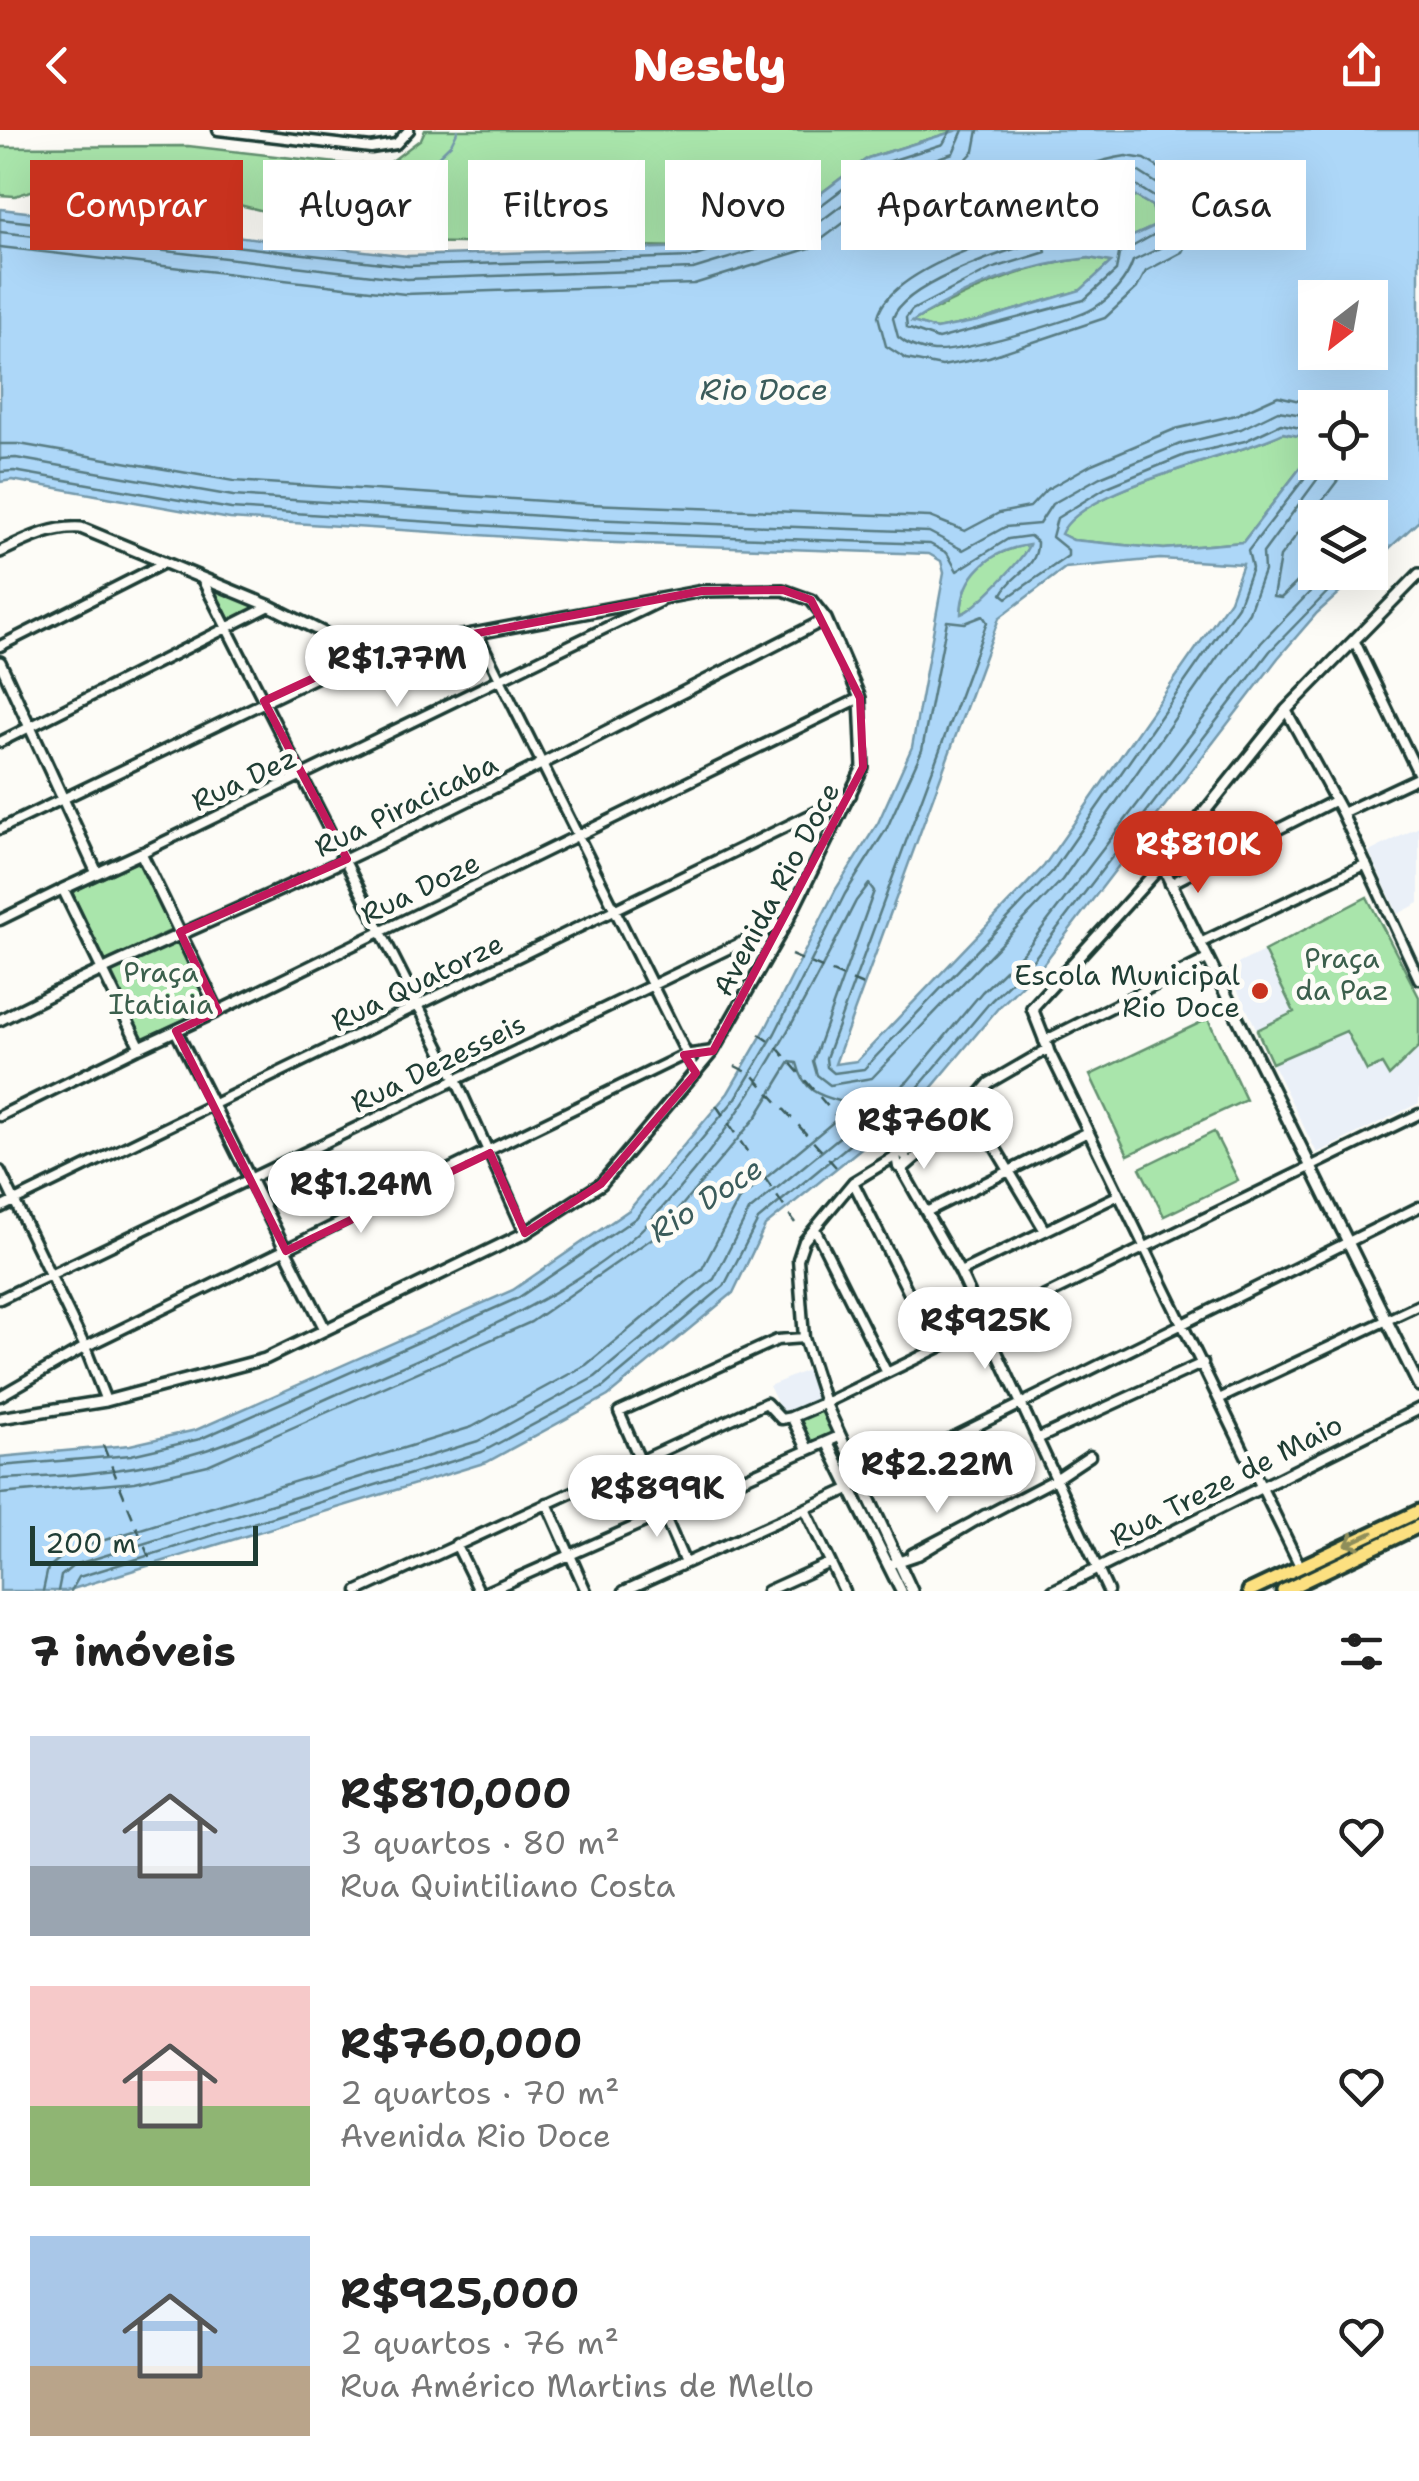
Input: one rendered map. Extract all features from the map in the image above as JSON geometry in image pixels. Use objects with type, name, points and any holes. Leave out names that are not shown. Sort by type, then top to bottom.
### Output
[{"type":"main road","points":[[1249,1591],[1419,1511]]},
{"type":"main road","points":[[1283,1591],[1308,1586],[1419,1526]]},
{"type":"street","points":[[218,130],[371,148],[405,132]]},
{"type":"street","points":[[323,130],[326,144]]},
{"type":"street","points":[[0,552],[66,527],[80,528],[270,606],[366,654]]},
{"type":"street","points":[[0,646],[164,563]]},
{"type":"street","points":[[201,577],[347,859],[526,1233]]},
{"type":"street","points":[[1300,1566],[1046,1045],[1032,1008],[1162,865],[1286,710],[1418,578]]},
{"type":"street","points":[[0,829],[366,654],[702,591],[783,590],[812,600],[826,619]]},
{"type":"street","name":"Rua Dez","points":[[0,920],[668,598]]},
{"type":"street","points":[[0,742],[270,606]]},
{"type":"street","name":"Avenida Rio Doce","points":[[0,1418],[106,1401],[265,1359],[526,1233],[601,1184],[714,1051],[788,920],[852,794],[864,756],[860,698],[826,619]]},
{"type":"street","name":"Rua Piracicaba","points":[[0,1020],[102,967],[347,859],[826,619]]},
{"type":"street","points":[[477,632],[649,986],[696,1073]]},
{"type":"street","points":[[1342,813],[1419,776],[1356,642]]},
{"type":"street","points":[[0,662],[97,873]]},
{"type":"street","name":"Rua Doze","points":[[0,1116],[860,698]]},
{"type":"street","points":[[1286,710],[1342,813],[1419,978]]},
{"type":"street","name":"Rua Quatorze","points":[[0,1208],[852,794]]},
{"type":"street","points":[[1170,884],[1334,801]]},
{"type":"street","points":[[141,852],[218,1011]]},
{"type":"street","points":[[1200,943],[1366,864]]},
{"type":"street","points":[[1162,865],[1419,1386]]},
{"type":"street","points":[[63,889],[140,1047]]},
{"type":"street","name":"Rua Dezesseis","points":[[0,1299],[788,920]]},
{"type":"street","points":[[903,1167],[952,1126],[968,1102],[989,1083],[1046,1045],[1207,959]]},
{"type":"street","points":[[176,1031],[325,1329]]},
{"type":"street","points":[[0,1396],[85,1347],[490,1153],[684,1055],[714,1051]]},
{"type":"street","points":[[968,1102],[1045,1231]]},
{"type":"street","points":[[363,1590],[766,1404],[781,1419],[825,1403],[936,1345],[985,1326],[1419,1114]]},
{"type":"street","points":[[926,1212],[1088,1132]]},
{"type":"street","points":[[912,1591],[825,1403],[804,1338],[798,1259],[804,1240],[852,1182],[899,1155],[929,1144]]},
{"type":"street","points":[[899,1155],[960,1272],[1108,1591]]},
{"type":"street","points":[[0,1171],[85,1347],[106,1401]]},
{"type":"street","points":[[852,1182],[936,1345]]},
{"type":"street","points":[[960,1272],[1119,1195]]},
{"type":"street","points":[[624,1591],[851,1488],[1419,1207]]},
{"type":"street","points":[[815,1229],[886,1371]]},
{"type":"street","points":[[1221,1398],[1419,1305]]},
{"type":"street","points":[[685,1563],[619,1412],[777,1340],[804,1338]]},
{"type":"street","points":[[1036,1439],[1203,1363]]},
{"type":"street","name":"Rua Treze de Maio","points":[[1052,1591],[1419,1409]]},
{"type":"street","points":[[792,1417],[808,1450]]},
{"type":"street","points":[[488,1591],[666,1516],[840,1436]]},
{"type":"street","points":[[826,1442],[902,1591]]},
{"type":"street","points":[[888,1564],[918,1555],[964,1531],[985,1515],[1054,1480],[1090,1456]]},
{"type":"street","points":[[547,1503],[586,1591]]},
{"type":"street","points":[[805,1509],[844,1591]]},
{"type":"street","points":[[456,1544],[478,1591]]},
{"type":"street","points":[[768,1591],[829,1563]]},
{"type":"highlighted area","points":[[783,590],[811,600],[860,698],[863,767],[713,1051],[684,1055],[696,1073],[601,1184],[525,1233],[490,1153],[286,1251],[176,1031],[218,1011],[180,932],[347,859],[264,701],[366,654],[702,591]]},
{"type":"shaded area","points":[[1419,827],[1419,903],[1398,914],[1369,852]]},
{"type":"shaded area","name":"Escola Municipal Rio Doce","points":[[1264,951],[1294,1012],[1257,1030],[1227,969]]},
{"type":"shaded area","points":[[1347,1031],[1367,1070],[1382,1064],[1389,1076],[1419,1047],[1419,1103],[1317,1153],[1272,1063]]},
{"type":"shaded area","points":[[812,1368],[822,1399],[783,1415],[769,1386]]},
{"type":"green space","points":[[425,130],[958,130],[865,160],[841,160],[841,178],[821,193],[821,160],[665,160],[665,247],[645,246],[645,160],[468,160],[468,243],[448,243],[448,160],[393,160],[421,139]]},
{"type":"green space","points":[[188,146],[310,160],[263,160],[263,211],[243,206],[243,160],[30,160],[30,191],[0,195],[0,147]]},
{"type":"green space","points":[[1135,196],[1152,206],[1155,226],[1135,235]]},
{"type":"green space","points":[[1089,258],[1112,262],[1081,290],[978,321],[936,329],[911,322],[1019,273]]},
{"type":"green space","points":[[1283,433],[1298,436],[1298,471],[1243,542],[1164,549],[1073,540],[1060,534],[1074,517],[1127,488]]},
{"type":"green space","points":[[1030,544],[999,583],[961,614],[967,586],[980,566],[1001,553]]},
{"type":"green space","points":[[201,577],[270,606],[226,627]]},
{"type":"green space","name":"Praça Itatiaia","points":[[141,860],[174,929],[105,962],[72,892]]},
{"type":"green space","name":"Praça da Paz","points":[[1367,897],[1419,997],[1419,1047],[1389,1076],[1382,1064],[1367,1071],[1346,1031],[1272,1063],[1257,1030],[1294,1012],[1264,951]]},
{"type":"green space","name":"Praça Itatiaia","points":[[179,937],[212,1006],[143,1039],[110,969]]},
{"type":"green space","points":[[1208,1019],[1246,1100],[1128,1155],[1090,1075]]},
{"type":"green space","points":[[1214,1132],[1238,1180],[1164,1216],[1140,1168]]},
{"type":"green space","points":[[824,1407],[837,1433],[810,1446],[798,1419]]},
{"type":"water","name":"Rio Doce","points":[[958,130],[1419,130],[1419,521],[1388,549],[1388,500],[1298,500],[1298,590],[1343,590],[1278,658],[1041,967],[999,1007],[923,1098],[765,1226],[733,1293],[608,1396],[487,1462],[66,1591],[0,1591],[0,1457],[130,1445],[196,1430],[513,1290],[629,1210],[728,1093],[766,1028],[836,889],[878,823],[912,747],[944,573],[941,561],[929,554],[587,542],[230,519],[12,480],[0,482],[0,209],[30,212],[30,250],[243,250],[243,237],[263,239],[263,250],[356,250],[408,256],[665,248],[821,250],[821,193],[841,178],[841,250],[1135,250],[1135,235],[1155,226],[1155,250],[1306,250],[1306,160],[1155,160],[1155,217],[1152,206],[1135,196],[1135,160],[865,160]],"holes":[[[1089,258],[1111,262],[1081,290],[978,321],[936,329],[912,322],[975,288],[1019,272]],[[1029,545],[998,583],[961,614],[973,576],[991,559]],[[1160,559],[1243,564],[1230,600],[1044,866],[857,1061],[835,1064],[999,618],[1065,568]]]},
{"type":"waterway","points":[[435,160],[451,144],[458,130]]},
{"type":"ferry route","points":[[791,955],[863,985]]},
{"type":"ferry route","points":[[759,1034],[775,1045],[860,1144]]},
{"type":"ferry route","points":[[735,1066],[753,1075],[836,1167]]},
{"type":"ferry route","points":[[716,1105],[795,1223]]},
{"type":"ferry route","points":[[103,1445],[153,1567]]},
{"type":"place","name":"Escola Municipal Rio Doce","points":[[1260,991]]}]
